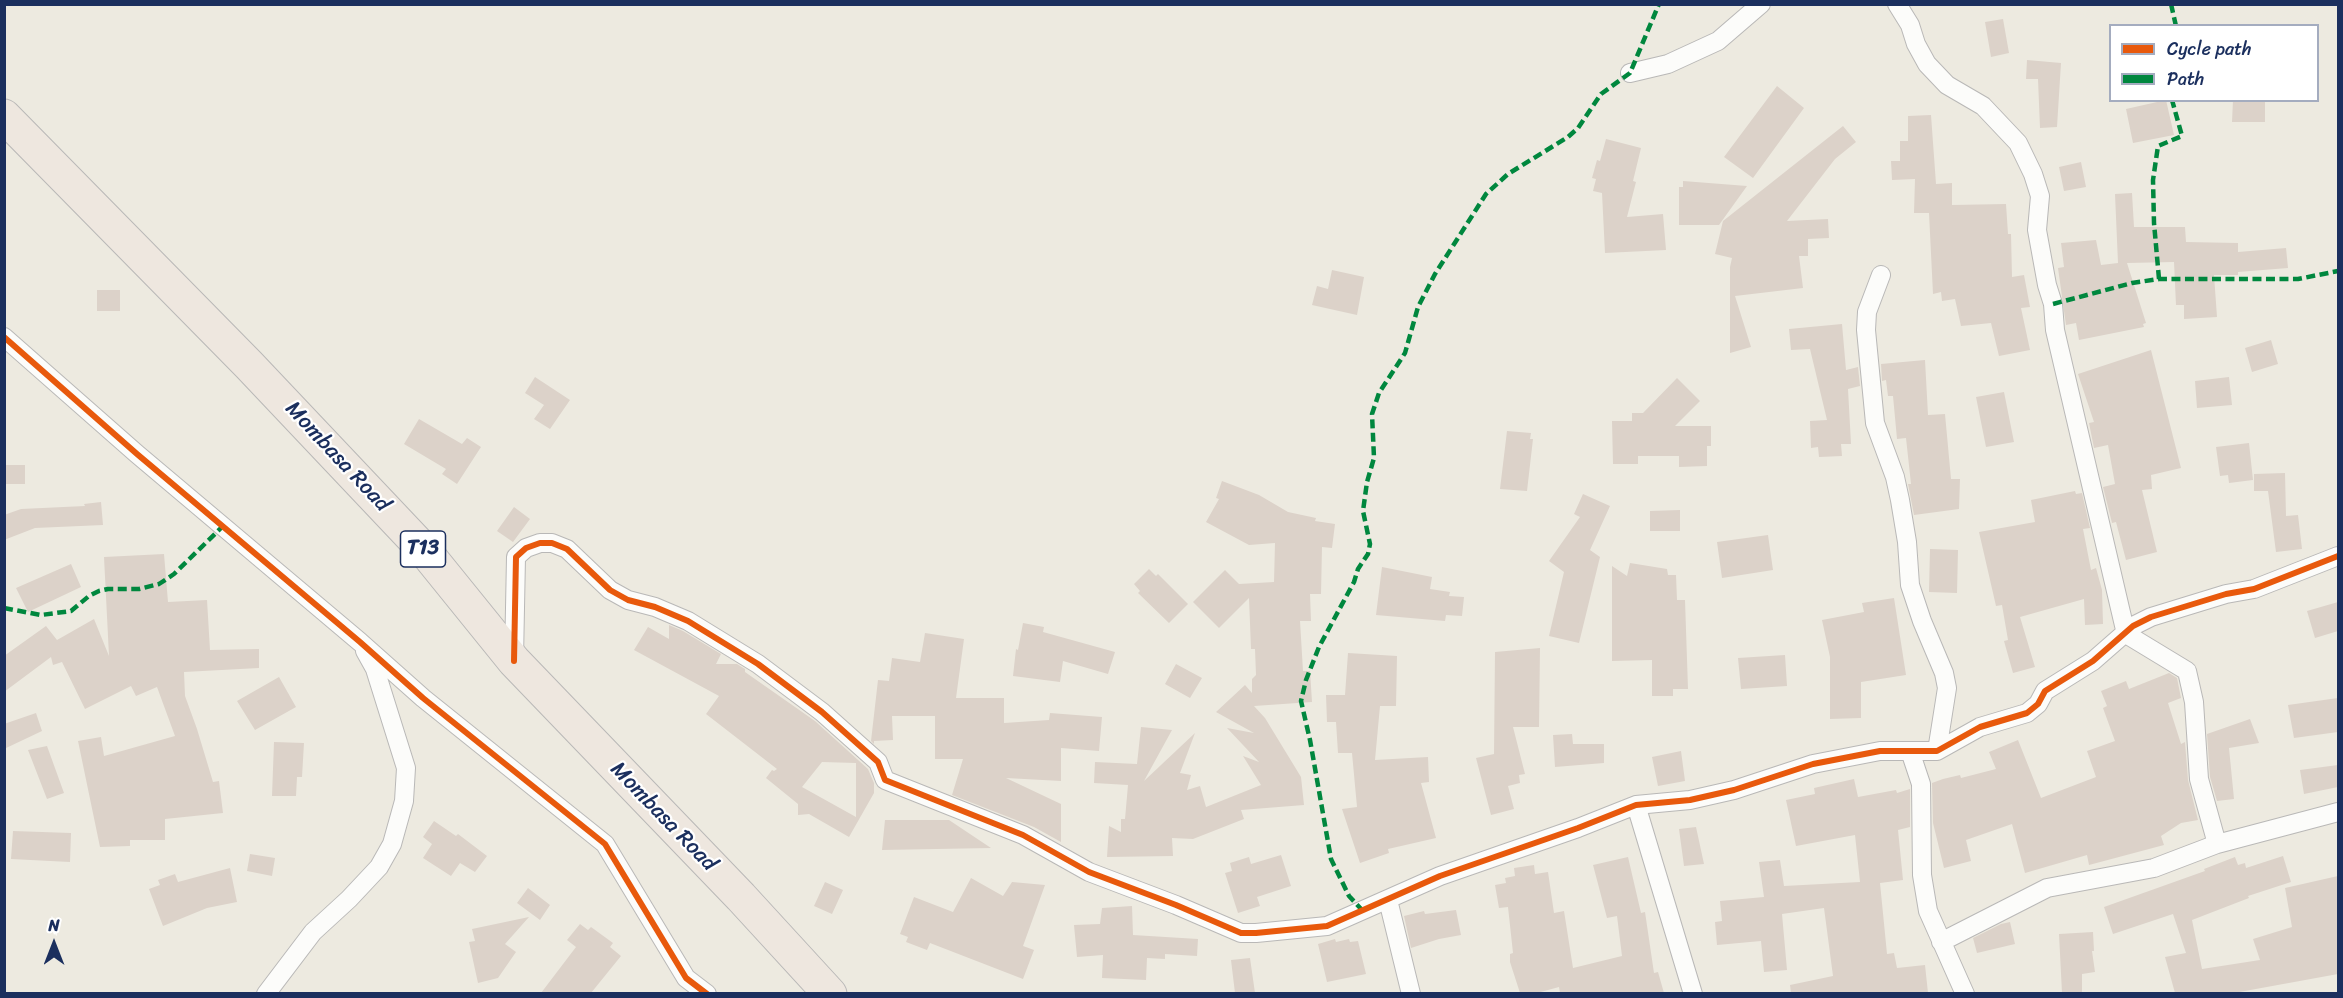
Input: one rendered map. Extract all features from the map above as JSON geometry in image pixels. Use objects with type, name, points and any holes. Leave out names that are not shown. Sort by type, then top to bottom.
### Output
[{"type":"highway","name":"Mombasa Road","points":[[4,116],[262,379],[425,550],[514,661],[830,993]]},
{"type":"street","points":[[1630,74],[1668,64],[1718,41],[1761,4]]},
{"type":"street","points":[[1897,4],[1910,25],[1916,44],[1927,64],[1947,85],[1983,106],[2011,135],[2018,143],[2033,174],[2040,196],[2037,230],[2047,285],[2053,304],[2055,330],[2126,634],[2187,671],[2194,702],[2199,779],[2217,844]]},
{"type":"street","points":[[1881,275],[1867,312],[1866,330],[1875,423],[1895,477],[1900,500],[1907,542],[1910,585],[1944,673],[1947,688],[1937,751]]},
{"type":"street","points":[[4,337],[146,462],[423,698],[605,844],[686,978],[707,993]]},
{"type":"street","points":[[514,661],[516,556],[526,548],[540,543],[552,543],[567,549],[610,590],[628,600],[656,607],[688,621],[758,664],[822,712],[878,762],[885,780],[1023,836],[1089,872],[1176,904],[1241,933],[1256,933],[1327,926],[1440,876],[1578,828],[1636,805],[1690,800],[1734,790],[1813,764],[1880,751],[1937,751],[1980,727],[2027,713],[2038,704],[2045,691],[2093,661],[2133,626],[2151,617],[2226,594],[2254,589],[2338,556]]},
{"type":"street","points":[[266,993],[313,932],[379,867],[392,844],[404,801],[406,768],[375,669],[360,642]]},
{"type":"street","points":[[1910,751],[1921,784],[1922,875],[1928,911],[1965,993]]},
{"type":"street","points":[[1636,805],[1693,993]]},
{"type":"street","points":[[1941,942],[2047,888],[2154,868],[2217,844],[2338,812]]},
{"type":"street","points":[[1388,900],[1411,993]]},
{"type":"building","points":[[2003,19],[2009,53],[1991,57],[1985,22]]},
{"type":"building","points":[[2027,60],[2061,63],[2057,127],[2040,128],[2038,79],[2026,79]]},
{"type":"building","points":[[1777,86],[1804,108],[1753,178],[1724,157]]},
{"type":"building","points":[[2166,102],[2174,135],[2133,143],[2126,109]]},
{"type":"building","points":[[2233,102],[2265,102],[2265,122],[2232,122]]},
{"type":"building","points":[[1931,115],[1936,184],[1952,183],[1952,205],[2006,204],[2008,234],[2011,234],[2012,277],[2024,275],[2030,307],[2021,308],[2030,350],[1999,356],[1991,323],[1961,326],[1955,299],[1942,301],[1941,292],[1933,294],[1929,213],[1914,213],[1915,179],[1892,180],[1891,161],[1900,161],[1900,141],[1908,141],[1908,116]]},
{"type":"building","points":[[1843,126],[1856,142],[1835,159],[1787,221],[1828,219],[1829,238],[1808,239],[1808,256],[1799,256],[1803,288],[1735,296],[1751,347],[1730,353],[1730,267],[1732,258],[1715,254],[1723,221]]},
{"type":"building","points":[[1606,139],[1641,148],[1633,181],[1636,182],[1627,217],[1663,214],[1666,250],[1605,253],[1602,193],[1593,191],[1596,179],[1592,178]]},
{"type":"building","points":[[2081,162],[2086,187],[2064,191],[2059,167]]},
{"type":"building","points":[[1683,181],[1747,186],[1719,225],[1679,225],[1679,187],[1683,187]]},
{"type":"building","points":[[2132,193],[2134,227],[2185,227],[2186,242],[2238,243],[2238,252],[2286,248],[2288,268],[2238,272],[2238,275],[2214,275],[2217,317],[2184,319],[2184,305],[2176,305],[2174,262],[2127,263],[2146,323],[2143,324],[2144,327],[2079,340],[2076,323],[2066,325],[2058,268],[2064,267],[2061,243],[2096,240],[2101,265],[2118,263],[2115,194]]},
{"type":"building","points":[[1332,270],[1364,277],[1357,315],[1312,305],[1317,286],[1328,289]]},
{"type":"building","points":[[97,290],[120,290],[120,311],[97,311]]},
{"type":"building","points":[[1842,324],[1846,370],[1858,367],[1860,386],[1848,389],[1851,444],[1841,444],[1842,456],[1819,457],[1818,447],[1811,448],[1810,421],[1827,420],[1810,349],[1791,350],[1789,329]]},
{"type":"building","points":[[2271,340],[2278,364],[2252,372],[2245,348]]},
{"type":"building","points":[[2151,350],[2181,468],[2151,475],[2152,489],[2142,490],[2157,552],[2126,560],[2116,522],[2112,523],[2103,487],[2115,484],[2108,445],[2094,448],[2089,423],[2094,422],[2078,374]]},
{"type":"building","points":[[1925,360],[1928,415],[1945,414],[1951,479],[1960,479],[1959,509],[1914,515],[1908,484],[1911,484],[1906,438],[1897,439],[1893,396],[1888,396],[1886,380],[1882,381],[1881,364]]},
{"type":"building","points":[[535,377],[570,400],[550,429],[534,419],[544,405],[525,393]]},
{"type":"building","points":[[2229,377],[2232,405],[2197,408],[2195,381]]},
{"type":"building","points":[[1677,378],[1700,401],[1675,426],[1711,426],[1711,446],[1707,446],[1707,466],[1679,467],[1679,456],[1638,456],[1638,464],[1613,464],[1612,421],[1632,421],[1632,413],[1643,413]]},
{"type":"building","points":[[2004,392],[2014,442],[1986,447],[1976,397]]},
{"type":"building","points":[[419,419],[462,444],[467,438],[481,447],[457,484],[442,474],[446,469],[404,444]]},
{"type":"building","points":[[1507,431],[1531,433],[1530,439],[1533,439],[1527,491],[1500,489]]},
{"type":"building","points":[[2249,443],[2253,480],[2229,483],[2228,475],[2220,476],[2216,447]]},
{"type":"building","points":[[4,465],[25,465],[25,484],[4,484]]},
{"type":"building","points":[[2285,473],[2286,516],[2298,515],[2302,549],[2276,552],[2268,491],[2254,491],[2254,474]]},
{"type":"building","points":[[1222,481],[1259,495],[1288,512],[1316,518],[1315,521],[1335,524],[1332,548],[1322,547],[1321,594],[1310,594],[1311,621],[1300,621],[1303,671],[1310,671],[1312,702],[1254,706],[1265,718],[1301,777],[1304,805],[1241,810],[1244,819],[1193,839],[1172,838],[1173,856],[1107,857],[1109,826],[1121,832],[1121,819],[1125,819],[1128,785],[1094,783],[1095,762],[1137,764],[1141,727],[1172,730],[1144,781],[1195,733],[1180,773],[1191,775],[1187,790],[1200,786],[1206,807],[1261,785],[1243,756],[1259,762],[1227,728],[1254,733],[1216,712],[1245,685],[1252,693],[1252,679],[1256,675],[1255,649],[1251,649],[1249,598],[1219,628],[1193,602],[1225,570],[1239,584],[1274,582],[1275,543],[1249,545],[1206,522],[1219,499],[1216,498]]},
{"type":"building","points":[[2075,491],[2076,494],[2082,493],[2090,528],[2083,529],[2091,570],[2096,568],[2102,590],[2103,624],[2085,625],[2084,599],[2020,617],[2035,667],[2013,673],[2004,641],[2008,640],[2002,605],[1996,606],[1979,532],[2035,522],[2031,500]]},
{"type":"building","points":[[1583,494],[1610,506],[1590,550],[1600,557],[1579,643],[1549,636],[1564,572],[1549,561],[1580,517],[1574,514]]},
{"type":"building","points":[[101,502],[103,525],[35,528],[4,540],[4,515],[21,509],[85,506],[84,504]]},
{"type":"building","points":[[514,507],[530,519],[513,542],[497,531]]},
{"type":"building","points":[[1680,510],[1680,531],[1650,531],[1650,511]]},
{"type":"building","points":[[1768,535],[1773,570],[1722,578],[1717,542]]},
{"type":"building","points":[[1930,549],[1958,550],[1957,593],[1929,592]]},
{"type":"building","points":[[164,554],[168,602],[207,600],[210,650],[259,649],[259,668],[184,672],[185,696],[213,782],[219,781],[223,813],[165,819],[165,840],[130,840],[130,846],[100,847],[78,741],[101,737],[104,756],[175,736],[157,687],[136,696],[131,686],[85,709],[62,662],[53,665],[51,657],[4,692],[4,656],[46,626],[57,640],[94,619],[109,656],[104,557]]},
{"type":"building","points":[[1630,563],[1667,569],[1668,575],[1676,575],[1677,600],[1685,600],[1688,689],[1673,689],[1673,696],[1652,696],[1652,660],[1612,661],[1612,566],[1627,576]]},
{"type":"building","points":[[71,564],[81,587],[28,612],[16,588]]},
{"type":"building","points":[[1382,567],[1432,577],[1430,589],[1450,592],[1449,596],[1464,597],[1462,616],[1446,615],[1445,621],[1376,615]]},
{"type":"building","points":[[1149,569],[1156,576],[1158,574],[1188,604],[1169,623],[1138,593],[1140,591],[1134,584]]},
{"type":"building","points":[[1894,598],[1906,675],[1861,682],[1861,718],[1830,719],[1830,657],[1822,620],[1864,612],[1862,603]]},
{"type":"building","points":[[2338,602],[2338,631],[2315,638],[2307,611]]},
{"type":"building","points":[[1023,623],[1044,627],[1043,632],[1115,652],[1108,674],[1063,661],[1060,682],[1013,676],[1016,649],[1018,650]]},
{"type":"building","points":[[669,625],[721,654],[716,664],[737,664],[745,669],[745,672],[815,721],[868,769],[874,783],[874,793],[849,837],[809,814],[798,815],[798,804],[766,778],[772,770],[777,769],[706,714],[719,696],[634,650],[648,627],[669,639]],"holes":[[[822,762],[856,763],[856,817],[802,787]]]},
{"type":"building","points":[[925,633],[964,639],[956,698],[1004,698],[1004,723],[1049,720],[1050,713],[1102,717],[1099,751],[1061,748],[1061,781],[1006,778],[1061,804],[1061,842],[1034,827],[952,795],[963,759],[935,759],[935,716],[892,716],[893,740],[874,741],[874,744],[871,741],[878,680],[889,681],[892,658],[920,662]]},
{"type":"building","points":[[1540,648],[1539,727],[1513,727],[1525,774],[1519,775],[1520,783],[1508,786],[1514,809],[1491,815],[1476,758],[1494,754],[1495,652]]},
{"type":"building","points":[[1348,653],[1397,656],[1396,706],[1380,706],[1375,760],[1428,757],[1429,782],[1421,783],[1436,838],[1388,849],[1389,853],[1360,863],[1342,809],[1357,807],[1352,753],[1338,753],[1336,722],[1327,722],[1326,695],[1345,695]]},
{"type":"building","points":[[1785,655],[1787,686],[1741,689],[1738,658]]},
{"type":"building","points":[[1176,664],[1202,678],[1190,698],[1165,684]]},
{"type":"building","points":[[2169,673],[2177,678],[2181,698],[2168,703],[2181,744],[2185,742],[2188,780],[2198,820],[2181,823],[2161,836],[2164,845],[2089,865],[2087,855],[2025,873],[2012,824],[1966,840],[1971,861],[1944,868],[1933,823],[1932,783],[1960,775],[1961,778],[1996,769],[1989,752],[2018,740],[2041,798],[2096,777],[2087,751],[2115,741],[2103,708],[2107,706],[2101,691],[2126,681],[2129,689]]},
{"type":"building","points":[[279,677],[296,707],[255,730],[237,701]]},
{"type":"building","points":[[2338,698],[2338,732],[2294,738],[2288,705]]},
{"type":"building","points":[[36,713],[42,731],[4,749],[4,724]]},
{"type":"building","points":[[2250,719],[2259,743],[2229,748],[2234,799],[2217,801],[2210,777],[2207,734]]},
{"type":"building","points":[[1572,734],[1573,744],[1604,744],[1604,763],[1555,767],[1553,735]]},
{"type":"building","points":[[274,742],[304,743],[302,777],[297,777],[296,796],[272,796]]},
{"type":"building","points":[[47,746],[64,793],[47,799],[28,750]]},
{"type":"building","points":[[1681,751],[1685,781],[1658,786],[1652,757]]},
{"type":"building","points":[[2338,765],[2338,787],[2304,794],[2300,770]]},
{"type":"building","points":[[1854,779],[1858,797],[1896,790],[1897,793],[1910,789],[1910,827],[1898,830],[1903,880],[1880,883],[1887,954],[1894,953],[1897,968],[1925,965],[1928,993],[1791,993],[1790,985],[1833,976],[1824,908],[1782,914],[1787,970],[1764,972],[1761,941],[1717,945],[1715,922],[1722,921],[1720,901],[1764,897],[1759,862],[1780,860],[1784,886],[1860,882],[1855,835],[1796,846],[1786,800],[1815,794],[1814,788]]},
{"type":"building","points":[[885,820],[949,820],[991,848],[882,850]]},
{"type":"building","points":[[434,821],[456,836],[458,834],[487,856],[475,872],[460,863],[451,876],[423,858],[432,844],[423,837]]},
{"type":"building","points":[[1696,827],[1704,864],[1684,866],[1679,829]]},
{"type":"building","points":[[13,831],[71,833],[70,862],[11,859]]},
{"type":"building","points":[[250,854],[275,858],[272,876],[247,871]]},
{"type":"building","points":[[1281,855],[1291,886],[1257,897],[1260,906],[1238,913],[1225,873],[1232,871],[1230,863],[1249,857],[1251,864]]},
{"type":"building","points":[[2283,856],[2291,882],[2248,896],[2249,898],[2192,920],[2202,969],[2260,960],[2253,939],[2292,927],[2285,888],[2338,876],[2338,974],[2234,993],[2175,993],[2165,957],[2186,953],[2173,914],[2113,934],[2104,907],[2205,871],[2204,869],[2235,857],[2238,865],[2245,863],[2246,868]]},
{"type":"building","points":[[1628,857],[1641,913],[1645,912],[1654,973],[1658,972],[1664,993],[1560,993],[1559,987],[1537,993],[1520,993],[1510,962],[1510,954],[1513,953],[1508,907],[1499,908],[1495,885],[1506,883],[1505,878],[1515,876],[1514,868],[1534,865],[1535,874],[1548,872],[1554,913],[1564,911],[1573,968],[1622,956],[1617,916],[1607,918],[1593,865]]},
{"type":"building","points":[[230,868],[237,902],[207,908],[163,926],[149,889],[160,885],[158,880],[175,874],[178,882]]},
{"type":"building","points":[[971,878],[1003,896],[1012,882],[1045,885],[1023,946],[1034,950],[1023,979],[930,943],[927,950],[906,942],[908,937],[900,934],[914,897],[953,912]]},
{"type":"building","points":[[825,882],[843,890],[832,914],[814,906]]},
{"type":"building","points":[[528,888],[550,905],[540,920],[517,903]]},
{"type":"building","points":[[1132,906],[1133,935],[1198,939],[1197,956],[1165,954],[1165,959],[1147,958],[1146,980],[1102,978],[1103,955],[1077,957],[1074,925],[1100,924],[1102,908]]},
{"type":"building","points":[[1456,910],[1461,935],[1411,948],[1404,916],[1424,911],[1425,914]]},
{"type":"building","points":[[529,917],[505,944],[516,952],[498,978],[478,983],[469,942],[475,941],[472,929]]},
{"type":"building","points":[[2010,922],[2015,944],[1977,953],[1973,938]]},
{"type":"building","points":[[580,924],[588,930],[591,927],[613,943],[610,947],[621,956],[591,993],[541,993],[576,947],[567,940]]},
{"type":"building","points":[[2093,932],[2094,951],[2092,951],[2095,972],[2082,974],[2082,993],[2062,993],[2059,934]]},
{"type":"building","points":[[1335,939],[1336,942],[1349,939],[1350,942],[1358,941],[1366,974],[1327,982],[1318,944]]},
{"type":"building","points":[[1250,958],[1255,993],[1235,993],[1231,960]]},
{"type":"marked path","points":[[1363,911],[1349,896],[1331,859],[1301,701],[1306,680],[1319,647],[1354,582],[1358,569],[1368,554],[1370,544],[1363,511],[1367,482],[1374,458],[1372,414],[1379,393],[1405,353],[1418,307],[1435,274],[1486,194],[1508,174],[1568,137],[1578,128],[1601,94],[1630,73],[1659,4]]},
{"type":"marked path","points":[[2171,4],[2176,24]]},
{"type":"marked path","points":[[2159,279],[2153,180],[2158,146],[2182,136],[2173,102]]},
{"type":"marked path","points":[[2053,304],[2132,283],[2159,279],[2298,279],[2338,271]]},
{"type":"marked path","points":[[4,608],[41,615],[71,611],[99,591],[139,589],[159,584],[174,574],[222,527]]},
{"type":"cycle path","points":[[4,337],[137,454],[423,698],[605,844],[686,978],[707,994]]},
{"type":"cycle path","points":[[514,661],[516,557],[526,548],[540,543],[552,543],[567,549],[610,590],[628,600],[655,607],[688,621],[758,664],[822,712],[878,762],[885,780],[1023,835],[1089,872],[1241,933],[1256,933],[1327,926],[1440,876],[1578,828],[1636,805],[1690,800],[1734,790],[1813,764],[1880,751],[1937,751],[1980,727],[2027,713],[2038,704],[2045,691],[2093,661],[2133,626],[2151,617],[2226,594],[2254,589],[2338,556]]}]
